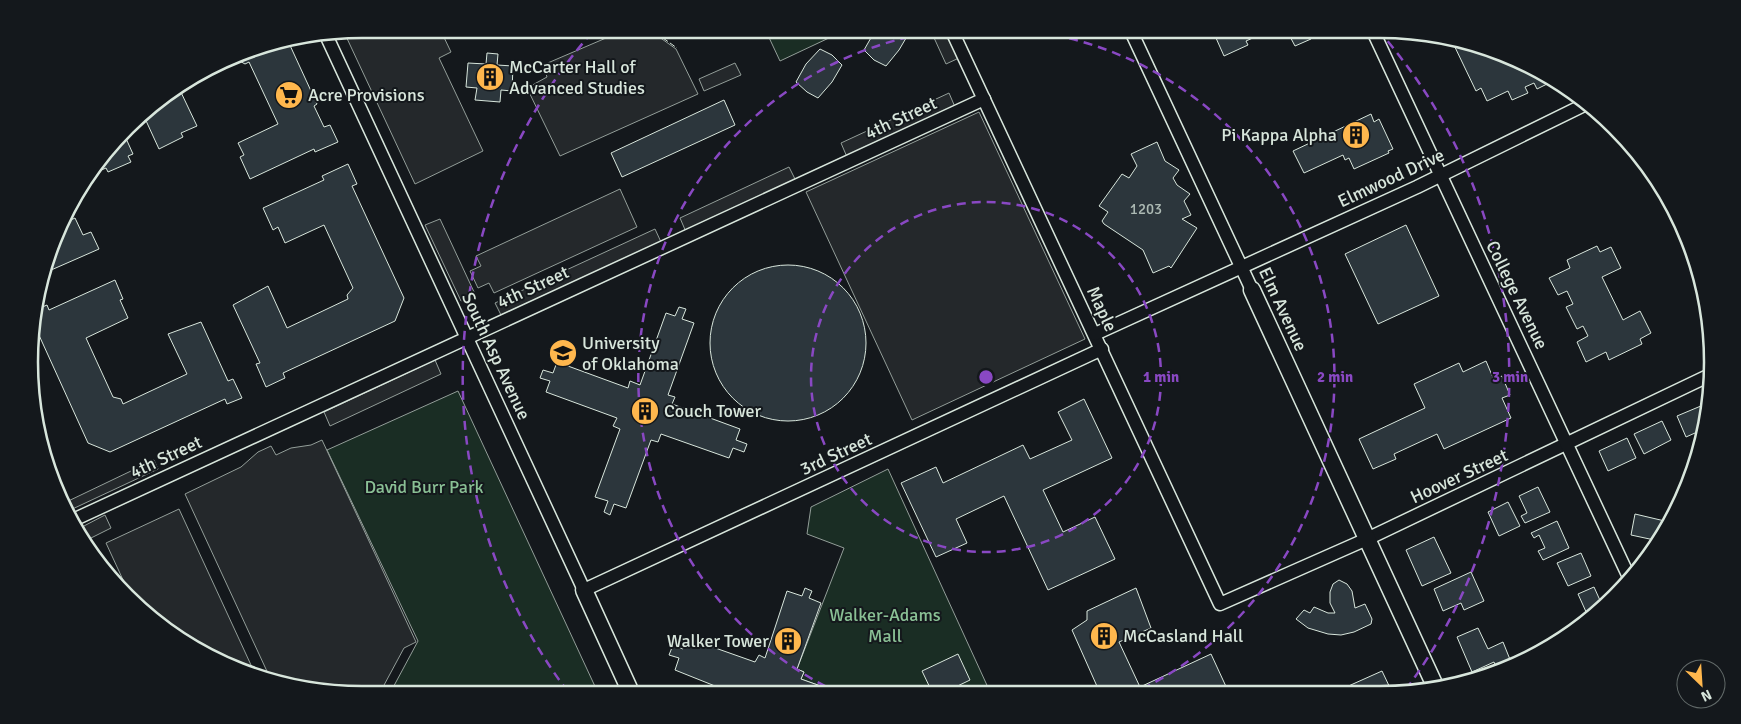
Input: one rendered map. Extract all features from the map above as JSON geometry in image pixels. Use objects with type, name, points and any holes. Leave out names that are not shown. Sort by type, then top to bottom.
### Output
[{"type":"street","name":"Maple","points":[[955,38],[1102,348],[1220,604]]},
{"type":"street","name":"Elm Avenue","points":[[1134,38],[1433,682]]},
{"type":"street","name":"College Avenue","points":[[1376,38],[1627,571]]},
{"type":"street","name":"South Asp Avenue","points":[[328,39],[628,686]]},
{"type":"street","name":"4th Street","points":[[78,518],[984,99]]},
{"type":"street","name":"Elmwood Drive","points":[[1095,334],[1440,175],[1580,108]]},
{"type":"street","name":"3rd Street","points":[[584,590],[1102,348]]},
{"type":"street","name":"Hoover Street","points":[[1220,604],[1366,539],[1703,378]]},
{"type":"green space","points":[[769,38],[829,38],[780,61]]},
{"type":"green space","name":"David Burr Park","points":[[458,391],[595,686],[394,686],[418,641],[327,450]]},
{"type":"green space","name":"Walker-Adams Mall","points":[[888,469],[987,686],[821,686],[801,679],[804,672],[797,669],[844,548],[807,534],[811,507]]},
{"type":"shaded area","points":[[347,38],[444,38],[451,52],[439,58],[483,151],[415,184]]},
{"type":"shaded area","points":[[606,38],[661,38],[676,49],[698,94],[560,156],[527,88],[547,77],[543,65]]},
{"type":"shaded area","points":[[934,38],[949,38],[959,58],[946,64]]},
{"type":"shaded area","points":[[735,63],[741,75],[704,91],[699,79]]},
{"type":"shaded area","points":[[949,93],[955,107],[847,157],[841,143]]},
{"type":"shaded area","points":[[979,112],[1085,339],[912,420],[806,192]]},
{"type":"shaded area","points":[[789,167],[796,181],[686,232],[680,218]]},
{"type":"shaded area","points":[[620,189],[637,227],[494,293],[489,283],[478,288],[470,271],[481,266],[476,256]]},
{"type":"shaded area","points":[[440,219],[475,294],[461,301],[425,225]]},
{"type":"shaded area","points":[[655,229],[661,242],[501,315],[495,303]]},
{"type":"shaded area","points":[[435,360],[441,374],[330,426],[324,412]]},
{"type":"shaded area","points":[[322,440],[416,642],[404,648],[384,686],[320,684],[267,672],[185,494],[241,467],[258,452],[271,446],[276,455],[291,448],[311,445]]},
{"type":"shaded area","points":[[154,460],[158,469],[73,509],[69,501]]},
{"type":"shaded area","points":[[179,509],[252,667],[218,653],[200,643],[148,606],[124,582],[106,543]]},
{"type":"shaded area","points":[[105,515],[111,528],[90,539],[83,527]]},
{"type":"building","points":[[871,38],[906,38],[886,66],[874,60],[864,50]]},
{"type":"building","points":[[1216,38],[1253,38],[1246,41],[1248,45],[1224,56]]},
{"type":"building","points":[[1291,38],[1311,38],[1311,39],[1295,46]]},
{"type":"building","points":[[290,46],[317,104],[314,106],[324,127],[330,125],[338,142],[315,152],[314,149],[250,179],[240,157],[244,155],[238,143],[278,124],[249,62],[245,64],[240,61]]},
{"type":"building","points":[[1455,47],[1503,62],[1546,84],[1537,89],[1534,83],[1525,87],[1528,93],[1512,100],[1508,91],[1487,101],[1481,88],[1476,91]]},
{"type":"building","points":[[820,49],[832,55],[842,65],[832,82],[818,98],[807,92],[796,82],[806,64]]},
{"type":"building","name":"McCarter Hall of Advanced Studies","points":[[487,53],[498,54],[497,65],[513,66],[512,91],[501,90],[500,102],[475,100],[477,88],[466,87],[468,63],[486,64]]},
{"type":"building","points":[[181,93],[197,126],[181,133],[183,137],[159,149],[146,120]]},
{"type":"building","points":[[724,100],[735,125],[622,177],[611,153]]},
{"type":"building","name":"Pi Kappa Alpha","points":[[1371,114],[1374,122],[1379,119],[1393,149],[1388,151],[1389,153],[1354,169],[1349,158],[1345,160],[1343,155],[1304,173],[1293,151]]},
{"type":"building","points":[[126,140],[133,154],[128,156],[131,162],[108,172],[106,168],[100,170]]},
{"type":"building","points":[[1157,142],[1165,161],[1179,170],[1173,178],[1177,185],[1190,194],[1184,201],[1191,215],[1182,219],[1197,228],[1171,268],[1169,266],[1153,273],[1143,250],[1104,224],[1102,221],[1108,212],[1099,206],[1122,174],[1129,178],[1137,166],[1131,154]]},
{"type":"building","points":[[348,164],[357,184],[352,186],[404,298],[395,321],[283,373],[285,378],[266,387],[256,364],[260,363],[233,305],[268,286],[287,328],[348,299],[347,295],[353,288],[324,225],[285,243],[278,227],[273,230],[263,208],[324,180],[322,176]]},
{"type":"building","points":[[75,218],[83,235],[91,232],[99,249],[51,270],[62,238],[70,220]]},
{"type":"building","points":[[1406,225],[1439,296],[1378,324],[1345,254]]},
{"type":"building","points":[[1597,246],[1600,252],[1611,247],[1621,268],[1602,277],[1623,320],[1640,311],[1651,333],[1640,339],[1642,344],[1609,360],[1606,352],[1586,362],[1577,342],[1588,336],[1583,326],[1577,329],[1566,307],[1573,304],[1567,291],[1558,295],[1549,278],[1570,268],[1567,260]]},
{"type":"building","points":[[788,265],[818,271],[831,278],[843,288],[853,300],[860,313],[866,343],[860,373],[853,386],[843,398],[831,408],[818,415],[788,421],[758,415],[745,408],[733,398],[723,386],[716,373],[710,343],[716,313],[723,300],[733,288],[745,278],[758,271]]},
{"type":"building","points":[[115,280],[123,299],[120,300],[128,318],[86,338],[113,397],[121,399],[123,404],[187,374],[168,334],[201,322],[228,381],[233,379],[242,398],[227,404],[225,399],[110,452],[88,443],[39,334],[42,307],[47,305],[49,310]]},
{"type":"building","name":"Couch Tower","points":[[679,307],[686,309],[682,319],[694,323],[668,395],[675,397],[672,404],[740,429],[736,440],[747,444],[744,452],[733,448],[729,458],[661,434],[658,442],[651,440],[626,508],[614,504],[610,515],[604,512],[608,501],[595,497],[620,429],[613,426],[617,418],[546,392],[550,381],[540,378],[543,370],[553,373],[557,362],[628,388],[630,381],[640,385],[666,313],[675,316]]},
{"type":"building","points":[[1486,361],[1494,380],[1502,376],[1510,395],[1502,398],[1511,418],[1444,449],[1437,434],[1394,454],[1396,459],[1373,469],[1359,439],[1425,408],[1414,384],[1459,363],[1463,372]]},
{"type":"building","points":[[1084,399],[1112,458],[1043,490],[1063,532],[1095,517],[1115,559],[1048,590],[1004,496],[956,519],[967,543],[936,557],[901,483],[936,467],[943,483],[1023,445],[1030,459],[1072,440],[1058,412]]},
{"type":"building","points":[[1701,406],[1695,433],[1686,437],[1677,416]]},
{"type":"building","points":[[1662,421],[1671,440],[1644,454],[1634,434]]},
{"type":"building","points":[[1627,438],[1636,458],[1608,471],[1599,451]]},
{"type":"building","points":[[1538,487],[1550,512],[1525,523],[1521,516],[1527,513],[1519,496]]},
{"type":"building","points":[[1508,502],[1520,526],[1499,536],[1488,512]]},
{"type":"building","points":[[1635,514],[1662,520],[1651,539],[1631,535]]},
{"type":"building","points":[[1557,521],[1569,548],[1543,560],[1538,551],[1545,548],[1539,535],[1534,538],[1531,533]]},
{"type":"building","points":[[1434,537],[1451,573],[1422,586],[1406,550]]},
{"type":"building","points":[[1581,553],[1591,576],[1568,586],[1557,563]]},
{"type":"building","points":[[1471,572],[1484,601],[1464,610],[1461,603],[1443,611],[1434,589]]},
{"type":"building","points":[[1339,580],[1347,584],[1352,591],[1355,608],[1365,604],[1372,619],[1371,624],[1354,632],[1341,635],[1328,634],[1308,628],[1296,619],[1304,610],[1310,613],[1314,607],[1328,613],[1335,613],[1330,603],[1330,592],[1333,584]]},
{"type":"building","points":[[1594,587],[1600,599],[1586,612],[1578,594]]},
{"type":"building","name":"Walker Tower","points":[[805,588],[812,591],[809,598],[821,603],[797,669],[804,672],[801,679],[821,686],[715,686],[675,670],[679,658],[669,655],[673,645],[683,649],[687,638],[755,662],[759,655],[765,658],[787,591],[802,596]]},
{"type":"building","name":"McCasland Hall","points":[[1136,588],[1151,628],[1119,642],[1140,686],[1097,686],[1072,630],[1087,620],[1087,611]]},
{"type":"building","points":[[1478,628],[1488,649],[1503,642],[1510,659],[1495,665],[1494,662],[1472,672],[1457,637]]},
{"type":"building","points":[[958,654],[970,680],[958,686],[929,686],[922,671]]},
{"type":"building","name":"McCasland Hall","points":[[1211,654],[1226,686],[1142,686]]},
{"type":"building","points":[[1382,671],[1389,686],[1379,686],[1348,686]]},
{"type":"fence","points":[[663,38],[677,48]]},
{"type":"place","name":"McCarter Hall of Advanced Studies","points":[[490,77]]},
{"type":"place","name":"Acre Provisions","points":[[289,95]]},
{"type":"place","name":"Pi Kappa Alpha","points":[[1356,135]]},
{"type":"place","name":"University of Oklahoma","points":[[563,353]]},
{"type":"place","name":"Couch Tower","points":[[645,411]]},
{"type":"place","name":"McCasland Hall","points":[[1104,636]]},
{"type":"place","name":"Walker Tower","points":[[788,641]]}]
